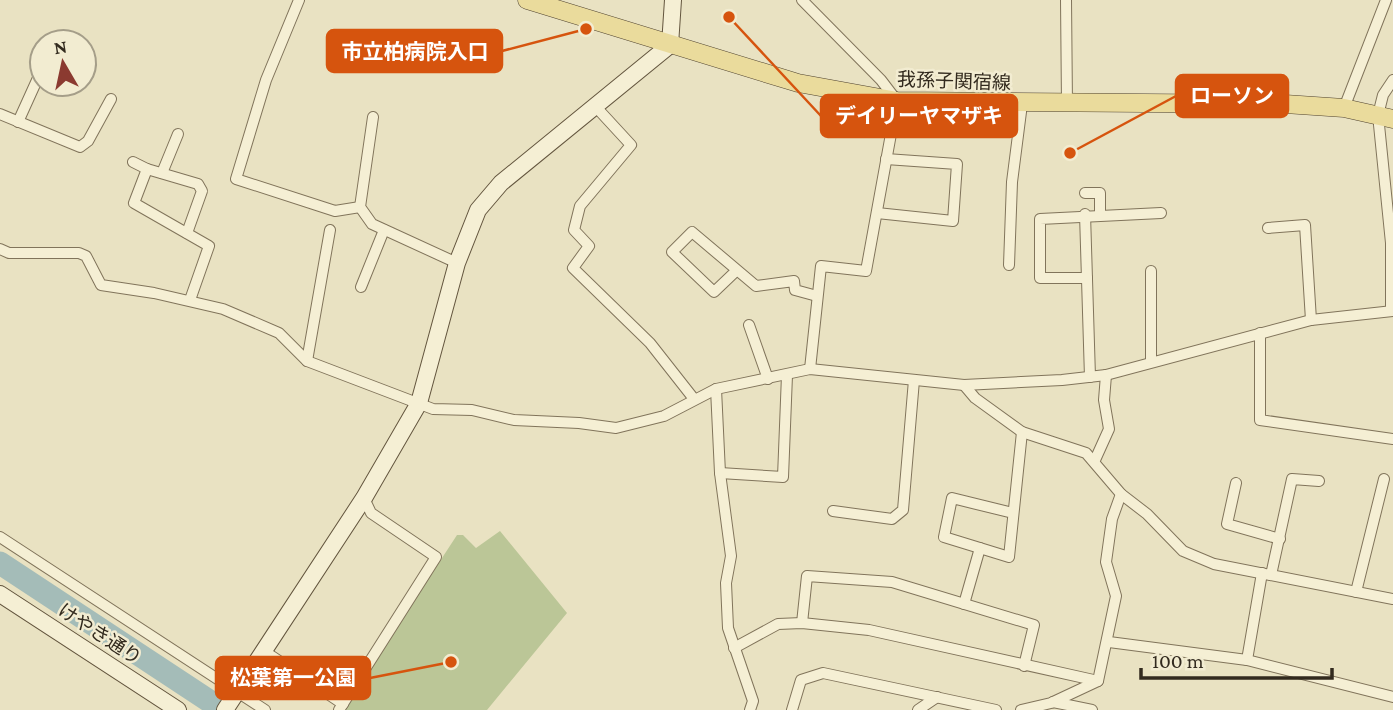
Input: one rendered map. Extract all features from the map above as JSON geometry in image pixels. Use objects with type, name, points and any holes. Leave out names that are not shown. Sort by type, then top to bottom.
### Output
[{"type":"main road","name":"我孫子関宿線","points":[[527,0],[798,83],[897,101],[1284,104],[1344,108],[1385,117]]},
{"type":"street","points":[[299,0],[266,80],[236,179],[335,211],[360,207]]},
{"type":"street","points":[[232,700],[364,498],[419,403],[457,263],[472,220],[500,183],[670,45],[673,0]]},
{"type":"street","points":[[802,0],[881,80],[897,101],[866,271],[821,266],[810,369]]},
{"type":"street","points":[[1066,0],[1067,104]]},
{"type":"street","points":[[1344,108],[1386,0]]},
{"type":"street","points":[[0,249],[9,253],[79,253],[86,256],[101,285],[190,300],[223,309],[279,333],[307,361],[445,411],[481,411],[514,420],[616,428],[664,416],[716,389],[810,369],[964,385],[1090,377],[1311,320],[1392,311],[1383,95],[1393,80]]},
{"type":"street","points":[[18,122],[29,98]]},
{"type":"street","points":[[0,114],[80,148],[88,141],[111,99]]},
{"type":"street","points":[[1009,265],[1012,182],[1021,104]]},
{"type":"street","points":[[596,107],[631,145],[580,206],[574,230],[589,246],[573,268],[650,343],[694,399]]},
{"type":"street","points":[[373,117],[360,207],[372,224],[457,263]]},
{"type":"street","points":[[162,173],[177,134]]},
{"type":"street","points":[[877,213],[953,221],[957,164],[886,159]]},
{"type":"street","points":[[133,162],[198,184],[202,191],[187,233]]},
{"type":"street","points":[[148,169],[134,202],[209,246],[190,300]]},
{"type":"street","points":[[1085,193],[1100,193],[1100,214]]},
{"type":"street","points":[[1087,278],[1040,278],[1040,219],[1085,214],[1161,213]]},
{"type":"street","points":[[1085,214],[1090,377]]},
{"type":"street","points":[[1268,228],[1305,225],[1311,320]]},
{"type":"street","points":[[307,361],[330,230]]},
{"type":"street","points":[[361,287],[384,230]]},
{"type":"street","points":[[736,271],[714,292],[673,252],[692,232],[756,286],[794,281],[796,290],[817,296]]},
{"type":"street","points":[[1151,271],[1152,362]]},
{"type":"street","points":[[749,325],[768,379]]},
{"type":"street","points":[[1260,333],[1260,420],[1393,439]]},
{"type":"street","points":[[720,473],[783,477],[787,375]]},
{"type":"street","points":[[1095,460],[1109,429],[1104,400],[1106,375]]},
{"type":"street","points":[[833,511],[892,519],[903,510],[914,380]]},
{"type":"street","points":[[964,385],[975,398],[1022,432],[1075,448],[1095,460],[1121,494],[1147,513],[1183,551],[1214,564],[1393,599]]},
{"type":"street","points":[[716,389],[720,473],[731,556],[726,583],[728,628],[753,701],[750,710]]},
{"type":"street","points":[[1013,513],[952,498],[944,537],[1009,557],[1022,432]]},
{"type":"street","points":[[1247,660],[1266,574],[1280,539],[1292,479],[1319,481]]},
{"type":"street","points":[[1356,592],[1384,479]]},
{"type":"street","points":[[1236,483],[1227,524],[1280,539]]},
{"type":"street","points":[[1054,705],[1098,681],[1109,642],[1116,596],[1105,562],[1112,519],[1121,494]]},
{"type":"street","points":[[264,651],[341,707],[436,557],[371,513],[364,498]]},
{"type":"street","points":[[0,537],[232,700],[265,710]]},
{"type":"street","points":[[964,604],[980,548]]},
{"type":"street","points":[[802,623],[807,576],[892,582],[1034,625],[1024,667]]},
{"type":"street","name":"けやき通り","points":[[0,594],[178,710]]},
{"type":"street","points":[[734,648],[778,624],[802,623],[869,630],[1024,667],[1098,681]]},
{"type":"street","points":[[1109,642],[1247,660],[1393,697]]},
{"type":"street","points":[[792,710],[801,680],[822,673],[996,710]]},
{"type":"street","points":[[918,710],[937,697]]},
{"type":"street","points":[[1021,710],[1054,705],[1092,710]]},
{"type":"green space","points":[[500,531],[567,613],[487,710],[343,710],[457,535],[463,535],[476,548]]},
{"type":"waterway","points":[[0,563],[223,710]]},
{"type":"place","name":"デイリーヤマザキ","points":[[729,17]]},
{"type":"place","name":"市立柏病院入口","points":[[586,29]]},
{"type":"place","name":"ローソン","points":[[1070,153]]},
{"type":"place","name":"松葉第一公園","points":[[451,662]]}]
